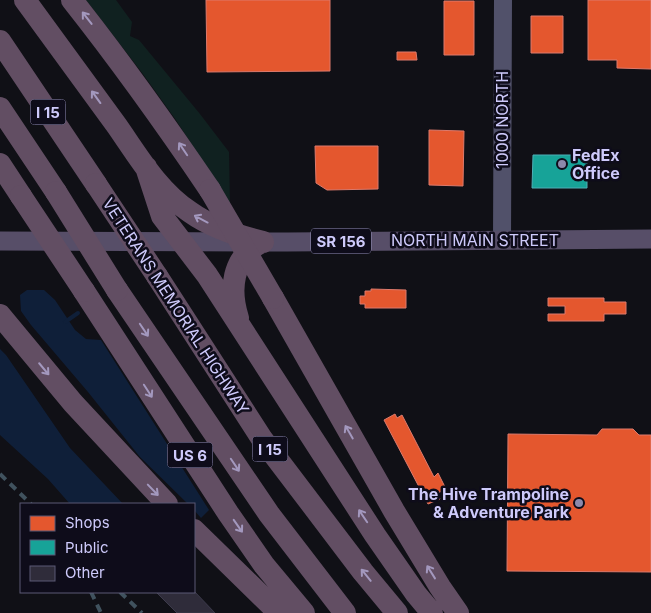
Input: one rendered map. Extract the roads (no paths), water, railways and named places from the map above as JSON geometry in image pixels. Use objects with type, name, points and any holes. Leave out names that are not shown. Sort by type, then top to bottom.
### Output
[{"type":"highway","points":[[25,0],[146,168],[171,196],[190,213],[223,230],[263,242]]},
{"type":"highway","points":[[72,0],[133,78],[210,190],[394,511],[458,613]]},
{"type":"highway","name":"VETERANS MEMORIAL HIGHWAY","points":[[0,41],[96,184],[262,439],[363,572],[397,613]]},
{"type":"highway","name":"I 15","points":[[0,108],[56,192],[117,290],[269,514],[345,613]]},
{"type":"highway","name":"US 6","points":[[0,164],[228,513],[264,565],[304,613]]},
{"type":"highway","points":[[146,168],[162,216],[207,275],[375,534],[416,594],[432,613]]},
{"type":"highway","points":[[243,332],[235,309],[234,278],[244,256],[256,245],[263,242]]},
{"type":"highway","points":[[4,323],[79,410],[167,503]]},
{"type":"highway","points":[[195,531],[279,613]]},
{"type":"main road","name":"1000 NORTH","points":[[502,240],[503,0]]},
{"type":"main road","name":"NORTH MAIN STREET","points":[[0,241],[263,242],[651,239]]},
{"type":"water","points":[[27,290],[44,290],[55,300],[75,330],[86,339],[101,340],[209,510],[201,518],[195,511],[195,503],[187,503],[140,457],[31,325],[21,311],[20,295]]},
{"type":"water","points":[[0,349],[70,448],[122,503],[69,503],[48,479],[0,435]]},
{"type":"waterway","points":[[65,322],[78,313]]},
{"type":"railway","points":[[0,474],[30,503]]},
{"type":"railway","points":[[91,593],[101,613]]},
{"type":"railway","points":[[121,593],[142,613]]},
{"type":"place","name":"FedEx Office","points":[[562,164]]},
{"type":"place","name":"The Hive Trampoline & Adventure Park","points":[[579,503]]}]
